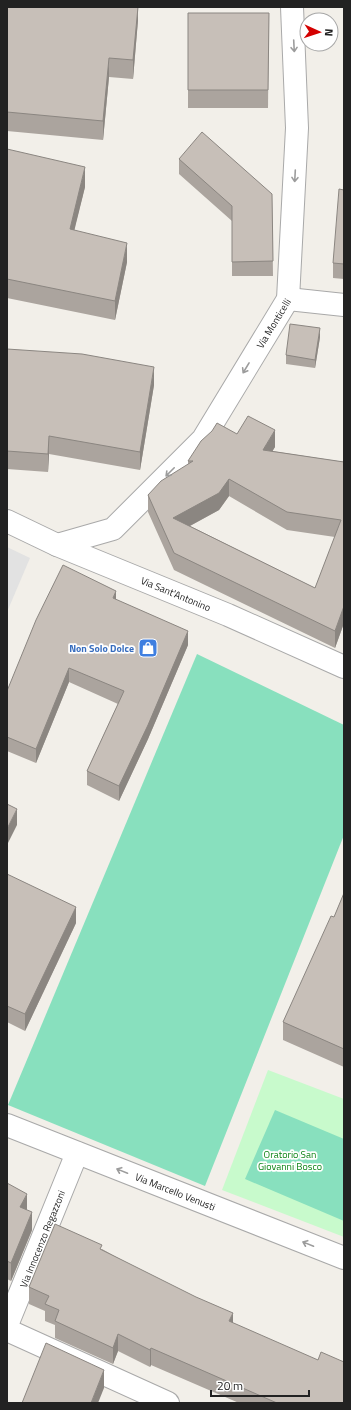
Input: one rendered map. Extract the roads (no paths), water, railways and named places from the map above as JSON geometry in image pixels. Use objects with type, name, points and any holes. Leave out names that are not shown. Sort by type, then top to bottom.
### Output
[{"type":"street","name":"Via Monticelli","points":[[57,545],[113,529],[204,439],[288,299],[297,128],[292,7]]},
{"type":"street","points":[[288,299],[344,304]]},
{"type":"street","name":"Via Sant'Antonino","points":[[8,526],[228,615],[344,667]]},
{"type":"street","name":"Via Marcello Venusti","points":[[7,1124],[344,1258]]},
{"type":"street","name":"Via Innocenzo Regazzoni","points":[[7,1325],[77,1153]]},
{"type":"street","points":[[7,1330],[168,1403]]},
{"type":"place","name":"Non Solo Dolce","points":[[148,648]]},
{"type":"park label","name":"Oratorio San Giovanni Bosco","points":[[290,1160]]}]
